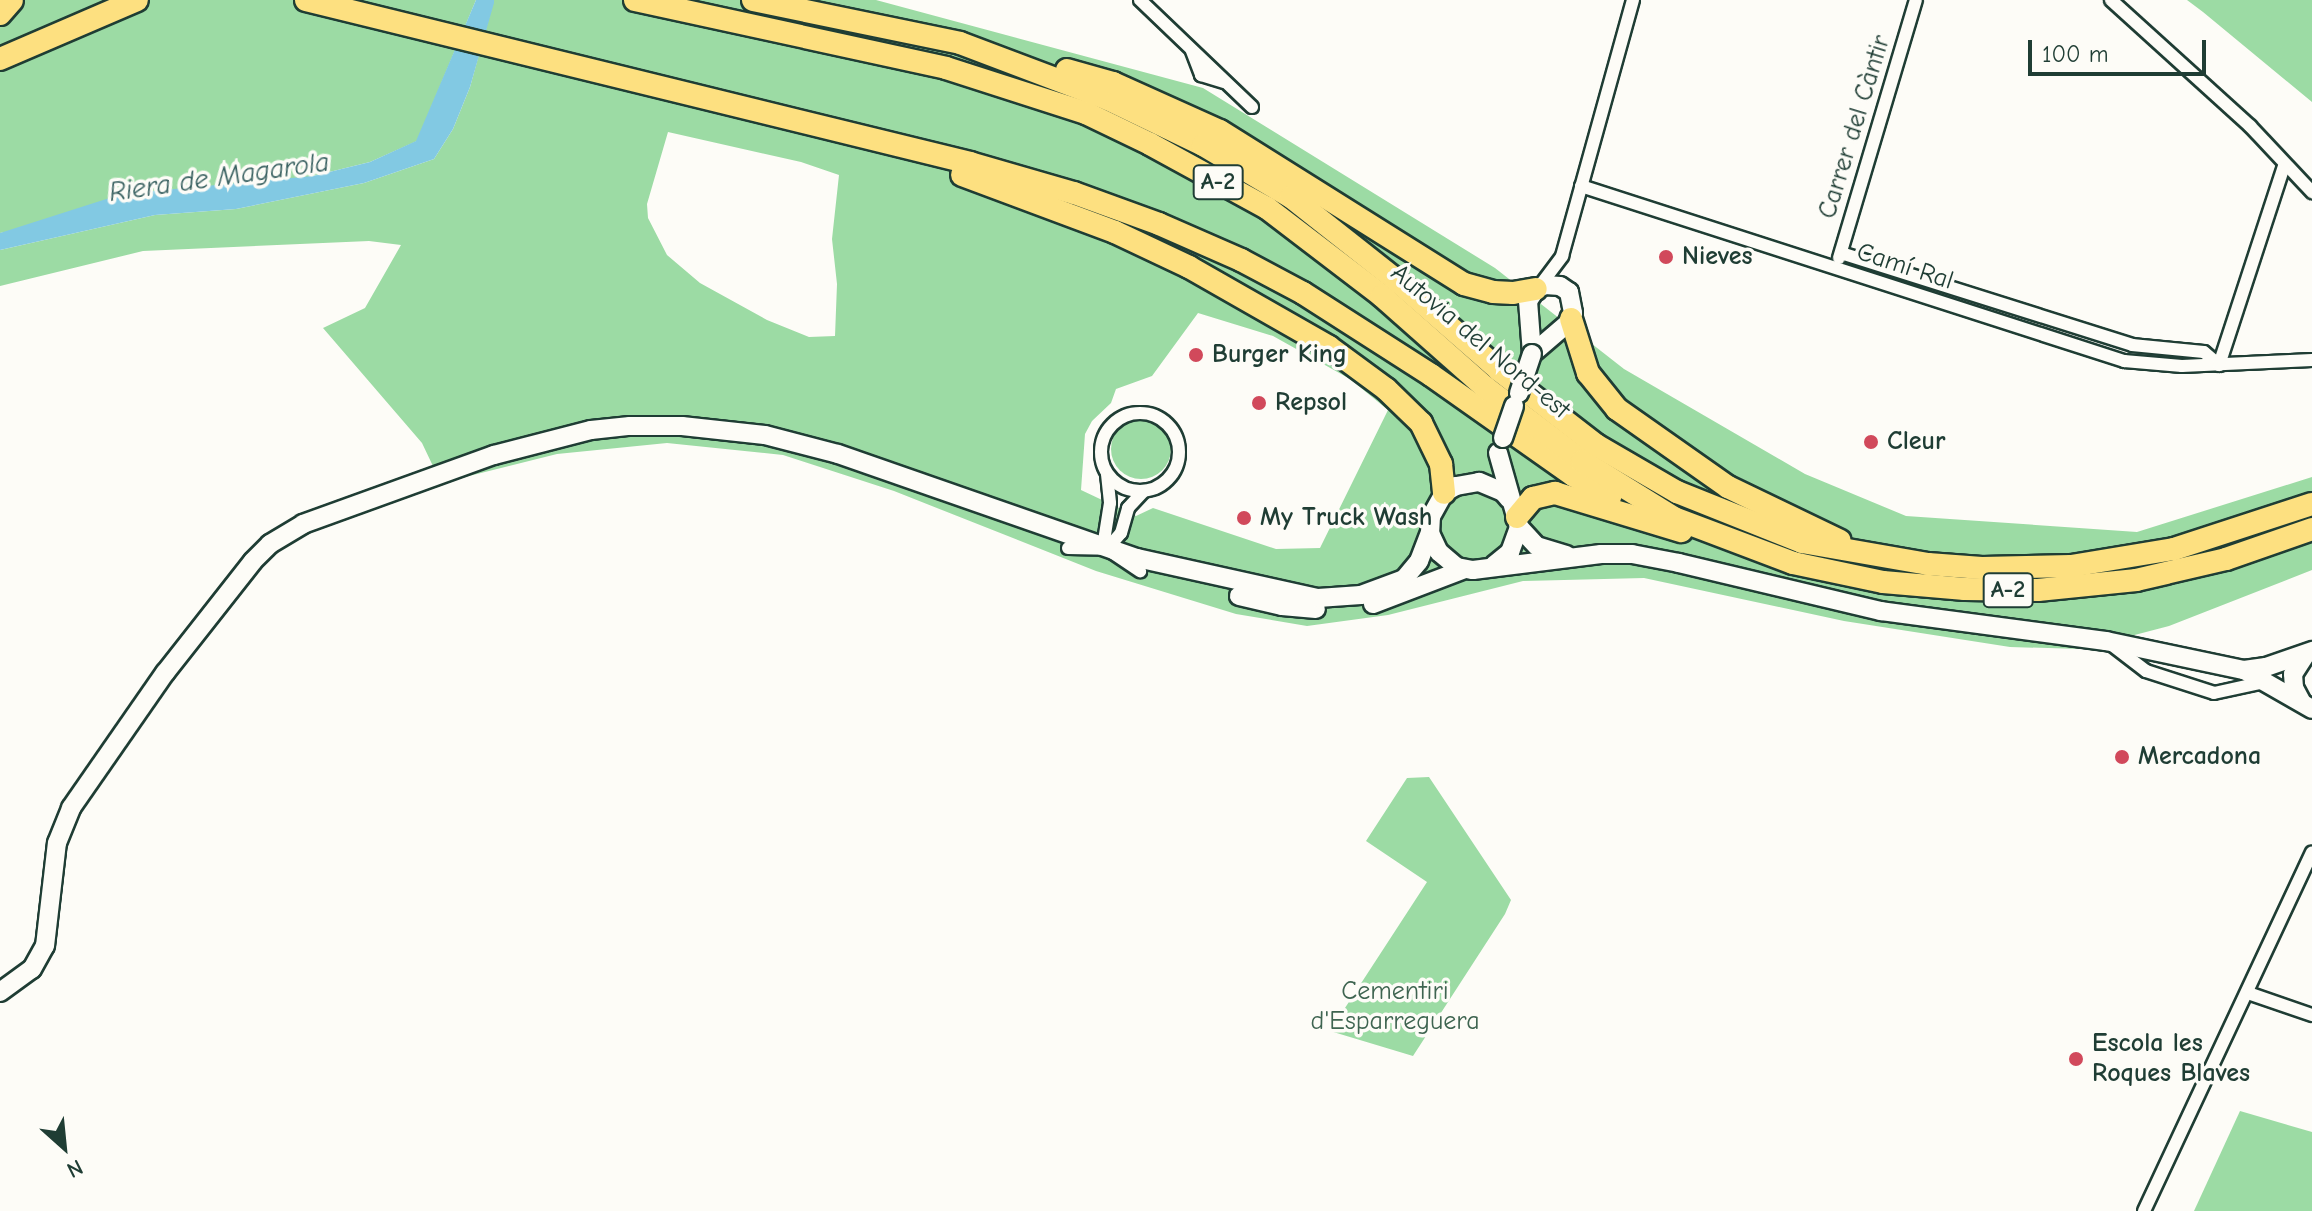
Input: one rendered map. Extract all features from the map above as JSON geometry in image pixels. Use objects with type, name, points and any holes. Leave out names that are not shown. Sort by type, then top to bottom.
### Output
[{"type":"highway","points":[[0,4],[5,0]]},
{"type":"highway","points":[[0,14],[12,0]]},
{"type":"highway","points":[[0,59],[137,0]]},
{"type":"highway","points":[[306,0],[970,163],[1074,193],[1159,224],[1241,260],[1303,293],[1431,375],[1573,475],[1618,500],[1674,518]]},
{"type":"highway","name":"Autovia del Nord-est","points":[[635,0],[946,68],[1086,113],[1150,144],[1267,208],[1382,296],[1486,388],[1582,461],[1674,518],[1704,532],[1793,563],[1883,582],[2002,590],[2136,580],[2226,559],[2312,529]]},
{"type":"highway","name":"Autovia del Nord-est","points":[[753,0],[960,43],[1121,105],[1203,145],[1291,197],[1396,280],[1499,370],[1596,445],[1640,472],[1715,509],[1802,542],[1955,566],[2071,566],[2174,549],[2312,504]]},
{"type":"highway","points":[[960,43],[984,46],[1113,83],[1220,131],[1464,284],[1493,292],[1538,288]]},
{"type":"highway","points":[[708,101],[1032,199],[1115,232],[1270,310],[1386,389],[1421,423],[1436,447],[1444,493]]},
{"type":"highway","points":[[1564,325],[1588,373],[1617,409],[1728,487],[1835,537],[1850,549]]},
{"type":"highway","points":[[1515,514],[1533,498],[1555,493],[1675,530],[1704,532]]},
{"type":"main road","points":[[1072,542],[1107,549],[1138,565],[1259,588],[1332,598],[1381,590],[1404,579],[1419,561],[1430,533],[1431,516],[1444,493],[1469,482],[1501,445],[1532,354],[1528,301],[1538,288],[1555,284],[1566,290],[1573,302],[1564,325],[1532,354]]},
{"type":"main road","points":[[1529,317],[1539,328],[1564,325]]},
{"type":"main road","points":[[0,992],[25,976],[39,960],[48,928],[57,843],[84,788],[224,597],[261,553],[290,530],[494,455],[544,440],[620,427],[682,426],[765,435],[838,454],[1138,565],[1282,606],[1307,609],[1370,605],[1465,569],[1573,556],[1632,554],[1881,611],[2106,641],[2244,670],[2306,705]]},
{"type":"main road","points":[[1493,566],[1510,552],[1515,514],[1501,445]]},
{"type":"main road","points":[[1469,482],[1487,484],[1515,514],[1537,546],[1573,556]]},
{"type":"main road","points":[[1430,533],[1447,561],[1465,569]]},
{"type":"main road","points":[[2244,670],[2309,652]]},
{"type":"main road","points":[[2306,705],[2294,688],[2293,674],[2309,652]]},
{"type":"street","points":[[1140,0],[1252,107]]},
{"type":"street","points":[[1538,288],[1562,256],[1633,0]]},
{"type":"street","name":"Carrer del Càntir","points":[[1836,267],[1916,0]]},
{"type":"street","points":[[2111,0],[2250,126],[2284,166],[2312,192]]},
{"type":"street","points":[[2219,365],[2284,166]]},
{"type":"street","name":"Camí Ral","points":[[1581,186],[2124,361],[2165,366],[2312,360]]},
{"type":"street","name":"Camí Ral","points":[[1841,253],[2132,345],[2204,352],[2219,365]]},
{"type":"street","points":[[1562,256],[1566,290]]},
{"type":"street","points":[[1138,413],[1160,418],[1177,441],[1176,465],[1162,484],[1144,491],[1123,517],[1121,533],[1107,549],[1104,526],[1110,503],[1107,474],[1100,451],[1102,440],[1116,421],[1138,413]]},
{"type":"street","points":[[1107,474],[1123,487],[1144,491]]},
{"type":"street","points":[[1072,542],[1090,536],[1104,526]]},
{"type":"street","points":[[1121,533],[1138,565]]},
{"type":"street","points":[[2106,641],[2146,671],[2214,693],[2265,682]]},
{"type":"street","points":[[2144,1211],[2312,852]]},
{"type":"street","points":[[2248,993],[2312,1015]]},
{"type":"green space","points":[[0,0],[476,0],[417,141],[370,162],[313,176],[0,233]]},
{"type":"green space","points":[[494,0],[876,0],[1203,88],[1495,268],[1624,369],[1805,474],[1906,516],[2137,532],[2312,477],[2312,570],[2169,626],[2081,649],[2010,647],[1844,621],[1644,578],[1523,581],[1388,615],[1307,626],[1236,614],[1096,571],[894,491],[783,455],[667,443],[557,454],[441,483],[422,443],[323,328],[365,308],[401,245],[369,241],[143,251],[0,286],[0,250],[155,215],[236,209],[364,183],[434,159],[453,129],[470,87]],"holes":[[[668,132],[801,162],[839,175],[832,239],[837,284],[835,336],[809,337],[767,320],[700,283],[667,255],[648,218],[647,204]],[[1198,313],[1273,336],[1350,379],[1388,410],[1320,548],[1276,549],[1153,508],[1136,516],[1081,490],[1085,434],[1092,421],[1111,403],[1116,389],[1152,376]]]},
{"type":"green space","points":[[2187,0],[2312,0],[2312,102],[2203,12]]},
{"type":"green space","points":[[1141,419],[1153,421],[1162,428],[1169,437],[1169,461],[1162,470],[1153,477],[1141,479],[1129,477],[1120,470],[1113,461],[1111,449],[1113,437],[1120,428],[1129,421]]},
{"type":"green space","name":"Cementiri d'Esparreguera","points":[[1429,777],[1511,900],[1413,1056],[1330,1031],[1427,882],[1366,841],[1407,778]]},
{"type":"green space","points":[[2240,1111],[2312,1132],[2312,1211],[2194,1211]]},
{"type":"water","points":[[476,0],[494,0],[494,3],[470,87],[453,129],[434,159],[364,183],[236,209],[155,215],[0,250],[0,233],[122,194],[313,176],[370,162],[416,141]]},
{"type":"place","name":"Nieves","points":[[1666,257]]},
{"type":"place","name":"Burger King","points":[[1196,355]]},
{"type":"place","name":"Repsol","points":[[1259,403]]},
{"type":"place","name":"Cleur","points":[[1871,442]]},
{"type":"place","name":"My Truck Wash","points":[[1244,518]]},
{"type":"place","name":"Mercadona","points":[[2122,757]]},
{"type":"place","name":"Escola les Roques Blaves","points":[[2076,1059]]},
{"type":"water label","name":"Riera de Magarola","points":[[219,177]]}]
